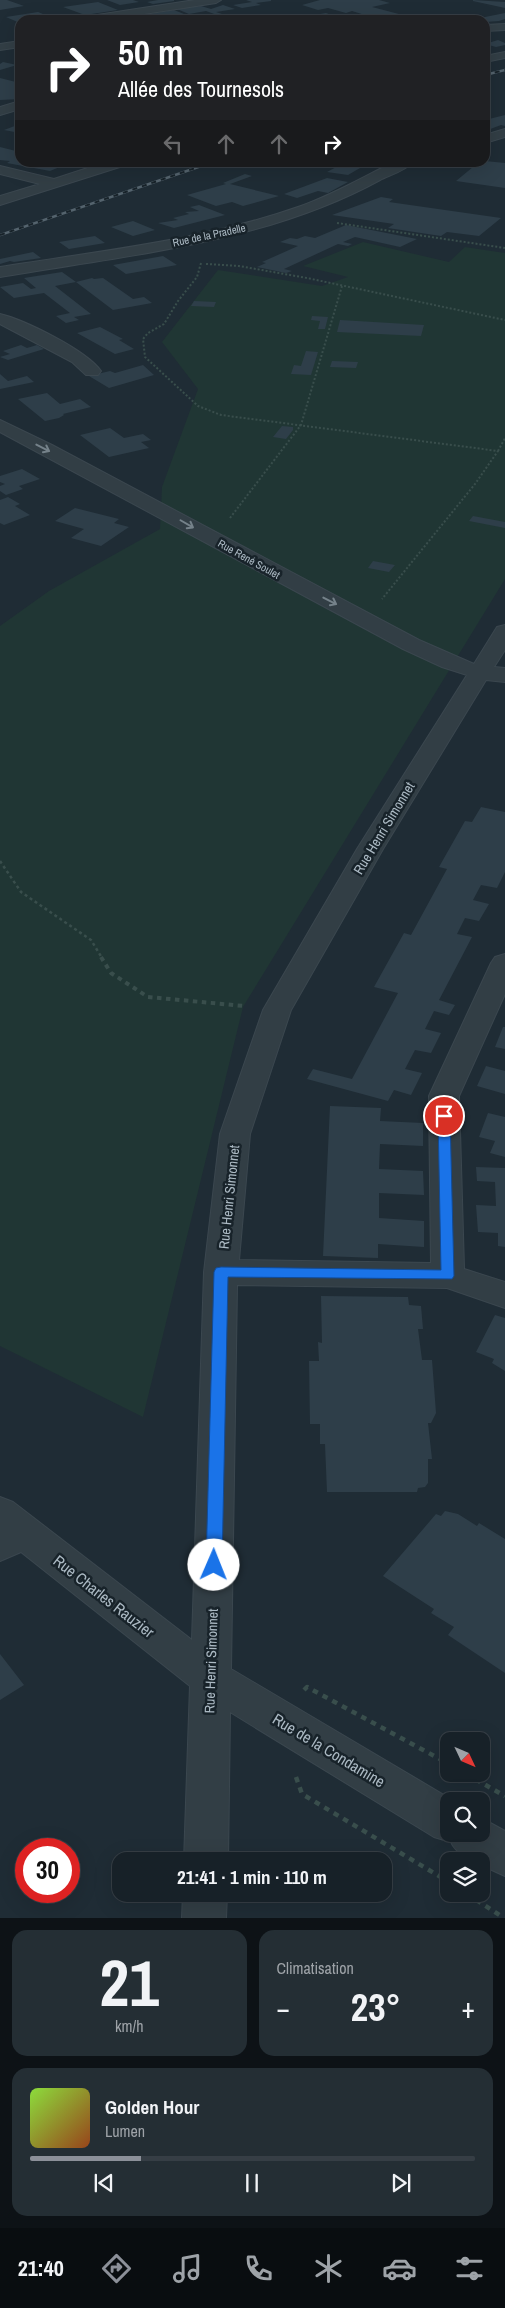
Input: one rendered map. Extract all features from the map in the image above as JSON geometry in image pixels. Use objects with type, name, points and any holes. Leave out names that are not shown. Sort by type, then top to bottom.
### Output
[{"type":"street","points":[[117,15],[216,0]]},
{"type":"street","points":[[490,28],[505,27]]},
{"type":"street","points":[[0,47],[15,45]]},
{"type":"street","points":[[490,58],[505,55]]},
{"type":"street","points":[[2,109],[15,106]]},
{"type":"street","points":[[490,138],[505,133]]},
{"type":"street","points":[[0,201],[105,167]]},
{"type":"street","name":"Rue de la Pradelle","points":[[0,272],[168,244],[245,227],[338,196],[393,167]]},
{"type":"street","points":[[0,170],[55,183]]},
{"type":"street","points":[[0,319],[15,324],[78,358],[92,371]]},
{"type":"street","name":"Rue René Soulet","points":[[0,425],[147,502],[263,567],[459,667],[493,674]]},
{"type":"street","name":"Rue Henri Simonnet","points":[[206,1852],[221,1272],[235,1134],[277,1010],[370,849],[493,674],[505,632]]},
{"type":"street","points":[[448,1276],[444,1096],[505,963]]},
{"type":"street","points":[[221,1272],[448,1276],[505,1295]]},
{"type":"street","name":"Rue Charles Rauzier","points":[[7,1530],[210,1678]]},
{"type":"street","name":"Rue de la Condamine","points":[[210,1678],[440,1817]]},
{"type":"street","points":[[482,1842],[505,1856]]},
{"type":"street","points":[[204,1918],[205,1902]]},
{"type":"path","points":[[285,215],[505,248]]},
{"type":"path","points":[[168,244],[202,264],[239,266],[505,320]]},
{"type":"path","points":[[202,264],[197,277],[178,301],[164,324],[148,333],[144,339],[145,357],[198,406],[221,415],[498,451]]},
{"type":"path","points":[[209,537],[233,515],[301,425],[342,286]]},
{"type":"path","points":[[366,620],[475,484],[505,438]]},
{"type":"path","points":[[0,861],[21,892],[91,940],[111,973],[148,997],[277,1010]]},
{"type":"path","points":[[274,1717],[302,1794],[440,1877]]},
{"type":"path","points":[[480,1782],[505,1796]]},
{"type":"path","points":[[479,1902],[504,1918]]},
{"type":"green space","points":[[363,242],[449,262],[465,247],[505,253],[505,579],[243,1007],[143,1417],[0,1346],[0,626],[49,591],[160,529],[162,487],[198,389],[162,342],[218,270],[322,286],[348,277],[303,266]]},
{"type":"building","points":[[0,0],[7,0],[24,6],[0,10]]},
{"type":"building","points":[[107,0],[133,0],[139,2],[120,5]]},
{"type":"building","points":[[158,0],[174,1],[153,4],[147,2]]},
{"type":"building","points":[[246,0],[271,1],[256,3],[261,5],[242,8],[233,5],[252,2]]},
{"type":"building","points":[[320,0],[379,0],[390,3],[372,7],[403,15],[365,15],[352,11],[346,13],[328,8],[318,10],[302,5]]},
{"type":"building","points":[[473,1],[505,2],[505,8]]},
{"type":"building","points":[[98,2],[118,10],[85,15],[63,7]]},
{"type":"building","points":[[223,5],[235,9],[216,12],[222,14],[217,15],[206,11],[189,14],[177,9],[201,6],[211,9]]},
{"type":"building","points":[[174,10],[184,14],[178,15],[143,15]]},
{"type":"building","points":[[38,12],[46,15],[19,15]]},
{"type":"building","points":[[326,13],[331,15],[314,15]]},
{"type":"building","points":[[505,13],[505,19],[490,22],[490,16]]},
{"type":"building","points":[[15,16],[15,21],[6,17]]},
{"type":"building","points":[[498,40],[505,43],[505,45],[496,47],[490,45],[490,42]]},
{"type":"building","points":[[3,62],[15,66],[0,70],[0,64]]},
{"type":"building","points":[[0,78],[15,82],[15,99],[0,100]]},
{"type":"building","points":[[505,115],[505,126],[501,125],[490,129],[490,119]]},
{"type":"building","points":[[15,126],[15,132],[4,130]]},
{"type":"building","points":[[0,147],[15,151],[15,164],[7,163],[10,161],[0,160]]},
{"type":"building","points":[[490,162],[505,163],[505,188],[456,181],[473,167],[490,167]]},
{"type":"building","points":[[28,167],[60,167],[50,171]]},
{"type":"building","points":[[336,167],[360,168],[348,175],[327,172]]},
{"type":"building","points":[[245,174],[252,176],[230,184],[279,196],[243,206],[232,202],[216,206],[187,195],[226,184],[223,183]]},
{"type":"building","points":[[327,178],[348,182],[328,193],[318,191],[297,198],[284,194]]},
{"type":"building","points":[[381,197],[393,199],[389,202],[501,218],[479,236],[447,232],[441,236],[388,228],[394,224],[332,215]]},
{"type":"building","points":[[199,205],[225,215],[174,228],[158,223],[178,220],[173,218],[189,214],[185,212],[199,211],[190,207]]},
{"type":"building","points":[[133,221],[155,230],[133,236],[111,227]]},
{"type":"building","points":[[346,225],[417,239],[400,247],[355,237],[343,242],[352,244],[348,246],[338,244],[284,269],[292,271],[286,273],[257,267],[266,263],[262,262],[298,246],[280,242],[290,238],[297,239],[305,236],[315,238]]},
{"type":"building","points":[[95,236],[105,243],[69,249],[59,242]]},
{"type":"building","points":[[33,252],[41,258],[10,261],[0,264],[0,259]]},
{"type":"building","points":[[163,256],[177,265],[126,274],[113,265]]},
{"type":"building","points":[[62,272],[76,282],[55,286],[91,314],[74,317],[79,320],[66,323],[56,316],[70,313],[44,293],[14,298],[0,287],[23,283],[31,289],[36,288],[24,278]]},
{"type":"building","points":[[92,278],[103,278],[133,299],[144,297],[152,303],[113,310],[76,282]]},
{"type":"building","points":[[194,301],[216,302],[214,307],[191,306]]},
{"type":"building","points":[[312,316],[328,317],[325,329],[318,329],[320,321],[311,320]]},
{"type":"building","points":[[340,320],[424,325],[421,336],[337,332]]},
{"type":"building","points":[[100,327],[123,339],[119,340],[134,349],[115,354],[77,333]]},
{"type":"building","points":[[21,345],[27,348],[37,345],[44,349],[8,360],[0,357],[10,354],[3,351]]},
{"type":"building","points":[[306,351],[318,352],[311,375],[291,374],[294,365],[301,366]]},
{"type":"building","points":[[332,361],[358,362],[356,368],[330,367]]},
{"type":"building","points":[[143,365],[154,375],[109,388],[89,376],[110,371],[115,373]]},
{"type":"building","points":[[0,374],[8,381],[27,376],[34,382],[0,389]]},
{"type":"building","points":[[47,393],[60,404],[80,399],[91,407],[45,421],[18,399]]},
{"type":"building","points":[[282,426],[293,427],[293,430],[286,439],[273,437]]},
{"type":"building","points":[[110,428],[124,438],[143,434],[151,440],[141,442],[149,448],[109,457],[80,435]]},
{"type":"building","points":[[22,469],[40,479],[19,486],[23,489],[6,495],[0,491],[0,486],[5,484],[0,482],[0,476]]},
{"type":"building","points":[[8,497],[20,504],[15,506],[30,515],[4,525],[0,523],[0,500]]},
{"type":"building","points":[[75,508],[119,519],[114,523],[129,527],[101,546],[71,538],[84,529],[55,521]]},
{"type":"building","points":[[473,516],[505,522],[505,528],[469,521]]},
{"type":"building","points":[[373,561],[395,565],[389,572],[368,568]]},
{"type":"building","points":[[481,807],[505,812],[505,872],[497,888],[481,885],[473,900],[489,904],[479,921],[465,918],[457,934],[472,937],[439,1000],[455,1005],[449,1015],[434,1011],[425,1029],[441,1033],[431,1053],[415,1050],[405,1069],[422,1073],[411,1095],[394,1090],[388,1101],[307,1079],[313,1069],[352,1079],[398,993],[374,987],[404,933],[411,935],[447,869],[439,867],[465,821],[472,822]]},
{"type":"building","points":[[503,1027],[505,1027],[505,1049],[495,1047]]},
{"type":"building","points":[[486,1066],[505,1071],[505,1094],[477,1086]]},
{"type":"building","points":[[330,1106],[381,1108],[380,1121],[423,1123],[423,1146],[380,1144],[379,1169],[423,1171],[424,1195],[379,1193],[379,1218],[424,1221],[424,1247],[378,1244],[378,1258],[323,1256]]},
{"type":"building","points":[[488,1113],[505,1117],[505,1157],[490,1153],[495,1141],[479,1137]]},
{"type":"building","points":[[476,1167],[505,1168],[505,1247],[498,1246],[498,1233],[478,1232],[476,1205],[496,1206],[495,1182],[477,1181]]},
{"type":"building","points":[[321,1296],[408,1297],[409,1305],[421,1306],[423,1329],[418,1329],[422,1360],[432,1360],[436,1413],[431,1423],[428,1423],[432,1459],[428,1459],[428,1483],[425,1487],[418,1488],[417,1492],[327,1492],[325,1444],[320,1444],[320,1424],[310,1424],[309,1361],[319,1361],[318,1342],[322,1343]]},
{"type":"building","points":[[495,1315],[505,1318],[505,1371],[492,1363],[494,1359],[476,1352]]},
{"type":"building","points":[[445,1511],[458,1514],[477,1526],[479,1523],[505,1539],[505,1673],[448,1635],[454,1627],[431,1613],[434,1609],[383,1576],[436,1514],[441,1516]]},
{"type":"building","points":[[0,1654],[24,1685],[0,1700]]},
{"type":"railway","points":[[490,74],[505,70]]},
{"type":"railway","points":[[0,235],[198,167]]},
{"type":"route","points":[[214,1565],[221,1272],[448,1276],[444,1116]]}]
